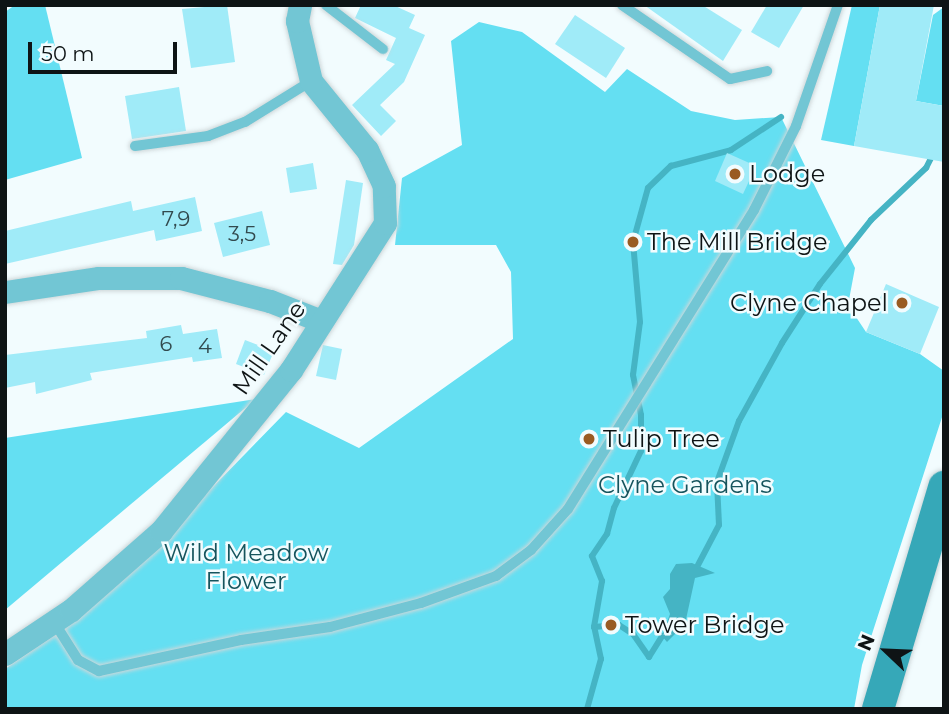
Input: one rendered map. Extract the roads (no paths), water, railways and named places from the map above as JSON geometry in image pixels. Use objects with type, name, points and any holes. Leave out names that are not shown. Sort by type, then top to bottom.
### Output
[{"type":"main road","points":[[878,709],[944,487]]},
{"type":"street","name":"Mill Lane","points":[[5,654],[54,622],[161,531],[291,370],[385,223],[384,186],[367,150],[311,80],[298,21],[300,5]]},
{"type":"street","points":[[5,292],[99,278],[181,278],[270,301],[321,321]]},
{"type":"lane","points":[[326,5],[383,49]]},
{"type":"lane","points":[[622,5],[730,79],[767,71]]},
{"type":"lane","points":[[54,622],[78,660],[99,671],[241,640],[330,627],[421,603],[496,576],[531,550],[568,509],[754,210],[796,126],[838,5]]},
{"type":"lane","points":[[135,146],[208,136],[245,122],[311,80]]},
{"type":"waterway","points":[[587,709],[601,659],[594,627],[602,581],[592,556],[607,534],[614,508],[641,451],[641,415],[633,375],[640,322],[633,242],[648,188],[671,166],[731,150],[781,117]]},
{"type":"waterway","points":[[698,565],[719,525],[717,482],[739,421],[782,343],[820,284],[871,220],[926,168],[934,152]]},
{"type":"waterway","points":[[594,627],[619,625],[633,634],[649,657],[662,636]]},
{"type":"place","name":"Lodge","points":[[735,174]]},
{"type":"place","name":"The Mill Bridge","points":[[633,242]]},
{"type":"place","name":"Clyne Chapel","points":[[902,303]]},
{"type":"place","name":"Tulip Tree","points":[[589,439]]},
{"type":"place","name":"Tower Bridge","points":[[611,625]]},
{"type":"park label","name":"Clyne Gardens","points":[[685,485]]},
{"type":"park label","name":"Wild Meadow Flower","points":[[246,567]]}]
